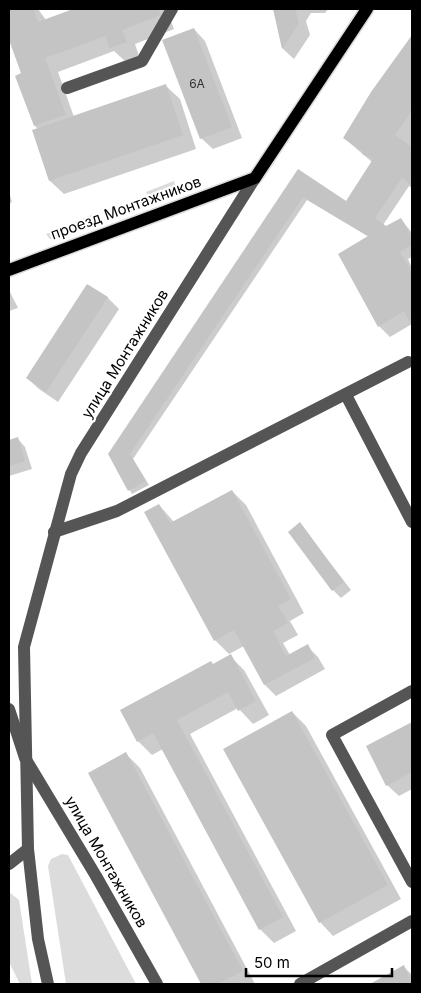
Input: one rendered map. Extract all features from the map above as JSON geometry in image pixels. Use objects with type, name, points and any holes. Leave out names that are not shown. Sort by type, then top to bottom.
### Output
[{"type":"main road","name":"улица Монтажников","points":[[255,178],[367,9]]},
{"type":"main road","name":"проезд Монтажников","points":[[9,270],[255,178]]},
{"type":"street","points":[[68,88],[142,61],[172,9]]},
{"type":"street","name":"улица Монтажников","points":[[48,984],[38,939],[28,849],[24,647],[71,474],[81,453],[255,178]]},
{"type":"street","points":[[54,532],[117,511],[408,362]]},
{"type":"street","points":[[346,395],[412,522]]},
{"type":"street","points":[[412,691],[332,735],[412,882]]},
{"type":"street","points":[[9,709],[25,758]]},
{"type":"street","name":"улица Монтажников","points":[[25,758],[96,876],[157,984]]},
{"type":"street","points":[[9,864],[28,849]]},
{"type":"street","points":[[300,984],[317,980],[412,921]]},
{"type":"shaded area","points":[[174,181],[176,188],[173,196],[156,203],[150,201],[146,192]]},
{"type":"shaded area","points":[[96,213],[100,218],[95,225],[56,240],[50,239],[46,234]]},
{"type":"shaded area","points":[[62,854],[68,855],[136,984],[66,984],[48,866],[51,859]]},
{"type":"shaded area","points":[[9,892],[19,900],[32,984],[20,984],[9,962]]},
{"type":"building","points":[[9,9],[34,9],[38,22],[73,9],[158,9],[161,15],[122,30],[127,42],[110,48],[105,36],[45,58],[66,115],[34,126],[15,76],[21,73],[9,40]]},
{"type":"building","points":[[273,9],[295,9],[299,23],[282,49]]},
{"type":"building","points":[[194,28],[232,127],[200,139],[162,40]]},
{"type":"building","points":[[412,35],[412,110],[395,135],[412,147],[412,186],[402,178],[375,218],[386,226],[401,218],[412,237],[412,245],[400,252],[412,273],[412,326],[404,311],[378,327],[338,254],[368,236],[303,197],[130,454],[146,481],[128,491],[108,454],[298,169],[346,201],[373,159],[362,154],[363,152],[343,138],[371,92]]},
{"type":"building","points":[[166,84],[183,135],[49,181],[32,130]]},
{"type":"building","points":[[87,284],[108,297],[46,392],[26,378]]},
{"type":"building","points":[[18,437],[25,461],[9,466],[9,440]]},
{"type":"building","points":[[232,490],[291,599],[278,606],[288,623],[273,631],[286,656],[308,644],[315,658],[264,685],[234,630],[214,641],[144,512],[159,504],[170,523]]},
{"type":"building","points":[[300,522],[344,582],[332,591],[288,532]]},
{"type":"building","points":[[231,654],[256,701],[238,711],[228,692],[177,720],[283,917],[259,930],[153,733],[137,742],[120,710],[211,661],[213,664]]},
{"type":"building","points":[[292,711],[388,885],[319,923],[223,749]]},
{"type":"building","points":[[412,722],[412,772],[386,786],[366,746]]},
{"type":"building","points":[[126,752],[243,971],[217,984],[201,984],[88,773]]},
{"type":"building","points":[[404,965],[412,984],[370,984]]}]
